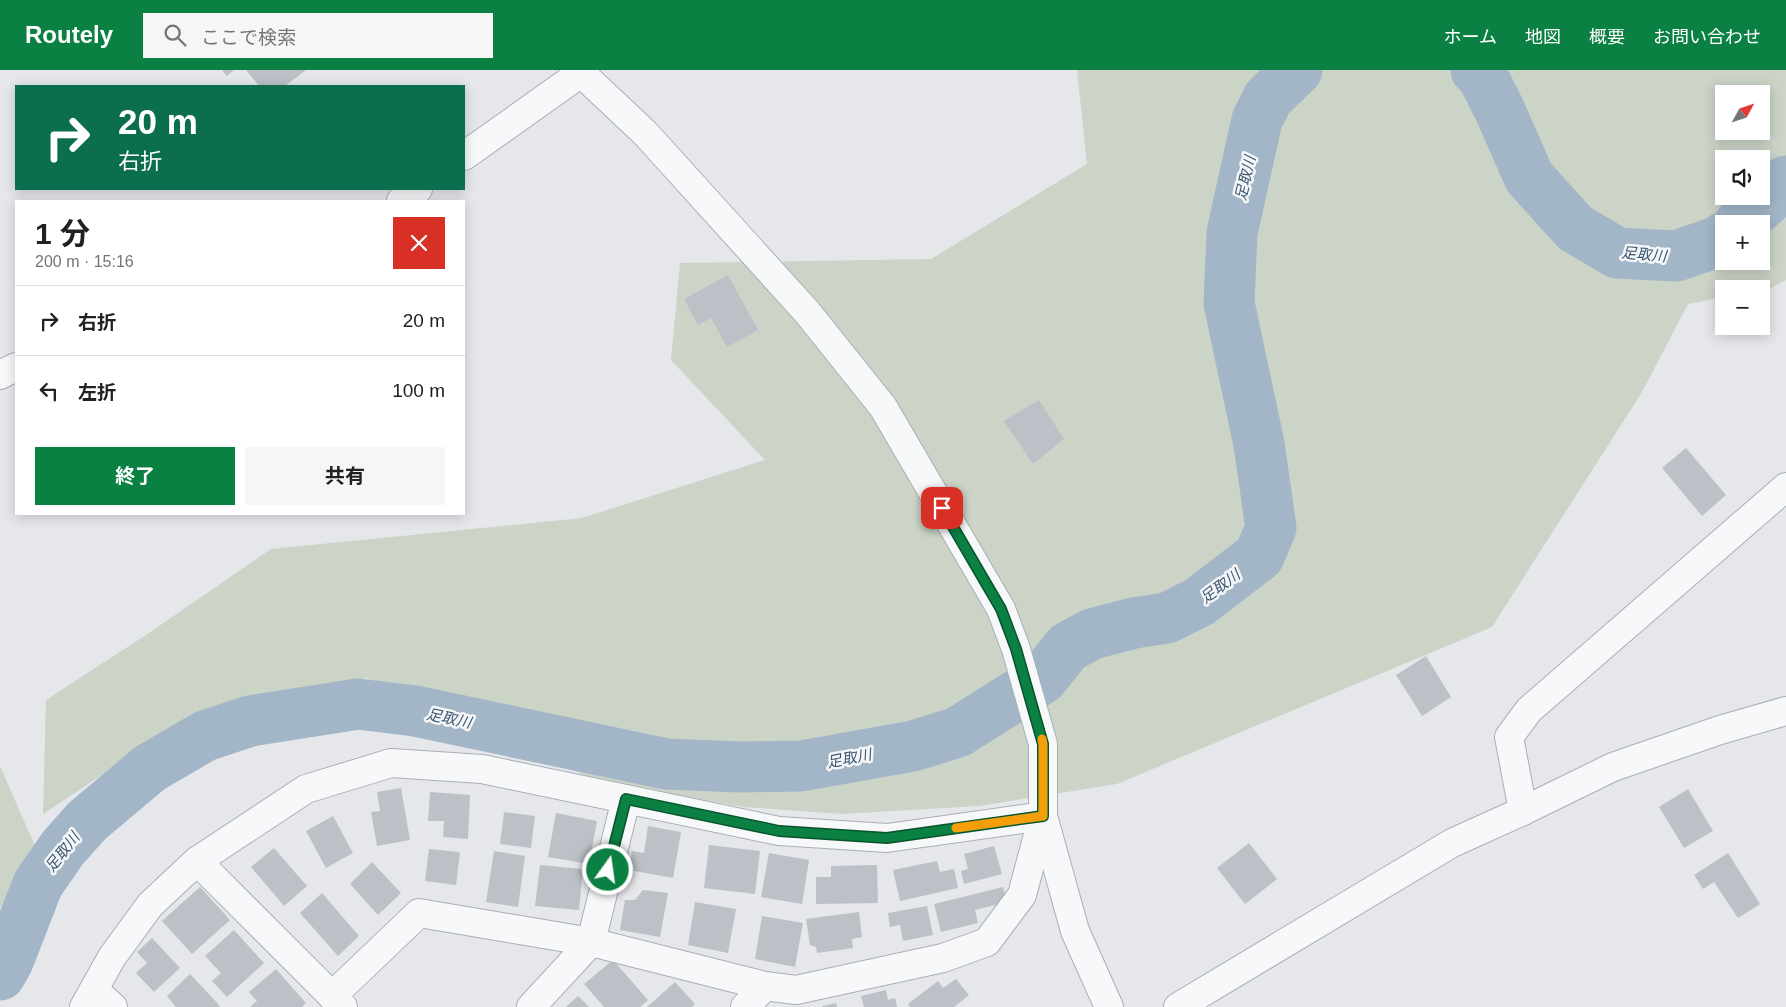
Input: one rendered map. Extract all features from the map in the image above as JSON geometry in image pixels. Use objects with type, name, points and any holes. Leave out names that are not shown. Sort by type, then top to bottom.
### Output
[{"type":"street","points":[[197,861],[337,1002],[419,912],[591,942],[765,986],[796,990],[944,958],[986,942],[1022,895],[1043,816],[1043,744],[1016,649],[1001,609],[883,407],[807,312],[645,133],[581,71],[465,155]]},
{"type":"street","points":[[402,200],[417,190]]},
{"type":"street","points":[[0,375],[15,368]]},
{"type":"street","points":[[1523,811],[1508,738],[1529,710],[1786,487]]},
{"type":"street","points":[[1178,1007],[1452,843],[1613,767],[1720,730],[1786,711]]},
{"type":"street","points":[[97,1001],[112,957],[150,905],[197,861],[306,789],[391,763],[482,769],[779,831],[887,838],[1043,816]]},
{"type":"street","points":[[531,1007],[591,942],[626,799]]},
{"type":"street","points":[[1043,816],[1075,930],[1109,1007]]},
{"type":"street","points":[[745,1007],[765,986]]},
{"type":"shaded area","points":[[1077,70],[1786,70],[1786,280],[1770,288],[1770,280],[1715,280],[1715,299],[1688,304],[1642,392],[1492,627],[1117,784],[979,806],[842,814],[743,807],[595,780],[367,678],[174,727],[43,814],[46,700],[149,633],[271,549],[582,518],[765,460],[671,360],[680,263],[931,259],[1087,164]]},
{"type":"shaded area","points":[[0,766],[35,846],[0,909]]},
{"type":"building","points":[[222,70],[234,70],[227,76]]},
{"type":"building","points":[[246,70],[306,70],[286,85],[258,85]]},
{"type":"building","points":[[728,275],[758,330],[727,347],[711,318],[698,325],[684,299]]},
{"type":"building","points":[[1039,400],[1064,439],[1033,464],[1004,421]]},
{"type":"building","points":[[1686,448],[1726,495],[1702,516],[1662,468]]},
{"type":"building","points":[[1426,656],[1451,697],[1422,716],[1396,675]]},
{"type":"building","points":[[401,788],[410,840],[377,846],[371,812],[380,811],[377,792]]},
{"type":"building","points":[[1688,789],[1713,831],[1684,848],[1659,807]]},
{"type":"building","points":[[430,792],[470,795],[468,839],[443,837],[444,821],[428,821]]},
{"type":"building","points":[[504,812],[535,816],[531,848],[500,844]]},
{"type":"building","points":[[556,813],[597,821],[589,864],[548,857]]},
{"type":"building","points":[[333,816],[353,853],[326,868],[306,831]]},
{"type":"building","points":[[648,826],[681,832],[673,878],[629,870],[632,851],[644,853]]},
{"type":"building","points":[[1249,843],[1277,879],[1245,904],[1217,868]]},
{"type":"building","points":[[709,845],[760,851],[755,894],[704,888]]},
{"type":"building","points":[[994,846],[1002,874],[964,884],[961,871],[968,869],[964,854]]},
{"type":"building","points":[[274,848],[307,886],[284,906],[251,867]]},
{"type":"building","points":[[429,849],[460,852],[456,885],[425,881]]},
{"type":"building","points":[[494,851],[525,856],[518,907],[486,902]]},
{"type":"building","points":[[769,853],[809,860],[802,904],[761,897]]},
{"type":"building","points":[[1728,853],[1760,904],[1738,918],[1714,882],[1703,889],[1694,875]]},
{"type":"building","points":[[937,861],[940,872],[954,869],[958,888],[900,901],[893,870]]},
{"type":"building","points":[[372,862],[401,893],[378,915],[350,884]]},
{"type":"building","points":[[540,865],[583,869],[579,910],[535,906]]},
{"type":"building","points":[[877,865],[878,903],[816,904],[816,877],[831,877],[831,866]]},
{"type":"building","points":[[200,887],[230,920],[192,954],[162,921]]},
{"type":"building","points":[[1003,887],[1007,902],[975,910],[978,923],[941,932],[934,904]]},
{"type":"building","points":[[643,890],[668,893],[660,937],[620,930],[625,900],[635,900]]},
{"type":"building","points":[[322,893],[359,936],[338,956],[300,913]]},
{"type":"building","points":[[695,902],[736,909],[728,953],[688,945]]},
{"type":"building","points":[[927,906],[933,935],[903,941],[900,925],[890,927],[888,913]]},
{"type":"building","points":[[859,912],[862,937],[852,939],[853,948],[817,953],[816,947],[810,945],[806,919]]},
{"type":"building","points":[[762,916],[803,923],[795,967],[755,959]]},
{"type":"building","points":[[234,930],[264,963],[227,997],[212,981],[221,973],[205,956]]},
{"type":"building","points":[[152,938],[180,968],[154,992],[136,973],[147,963],[137,952]]},
{"type":"building","points":[[613,960],[648,1000],[640,1007],[604,1007],[584,984]]},
{"type":"building","points":[[276,969],[306,1003],[302,1007],[250,1007],[257,1001],[249,992]]},
{"type":"building","points":[[190,974],[219,1007],[176,1007],[167,996]]},
{"type":"building","points":[[956,979],[969,995],[954,1007],[910,1007],[908,1004],[938,981],[943,988]]},
{"type":"building","points":[[675,982],[695,1004],[692,1007],[647,1007]]},
{"type":"building","points":[[886,990],[888,1000],[895,998],[897,1007],[864,1007],[861,996]]},
{"type":"building","points":[[578,996],[589,1007],[566,1007]]},
{"type":"building","points":[[836,1003],[837,1007],[823,1007],[823,1006]]},
{"type":"waterway","name":"足取川","points":[[0,975],[8,961],[38,884],[63,848],[87,821],[150,768],[205,736],[250,721],[358,704],[415,711],[666,764],[740,767],[801,766],[913,746],[958,732],[1042,679],[1068,647],[1092,634],[1134,623],[1167,618],[1199,602],[1259,556],[1271,528],[1259,444],[1229,303],[1232,233],[1257,120],[1268,98],[1297,70]]},
{"type":"waterway","name":"足取川","points":[[1476,70],[1483,77],[1500,111],[1529,177],[1575,228],[1617,253],[1676,256],[1715,243]]},
{"type":"waterway","name":"足取川","points":[[1750,215],[1786,181]]},
{"type":"slow traffic","points":[[956,828],[1043,816],[1042,739]]},
{"type":"route","points":[[608,870],[626,799],[779,831],[887,838],[1043,816],[1043,744],[1016,649],[1001,609],[942,508]]}]
